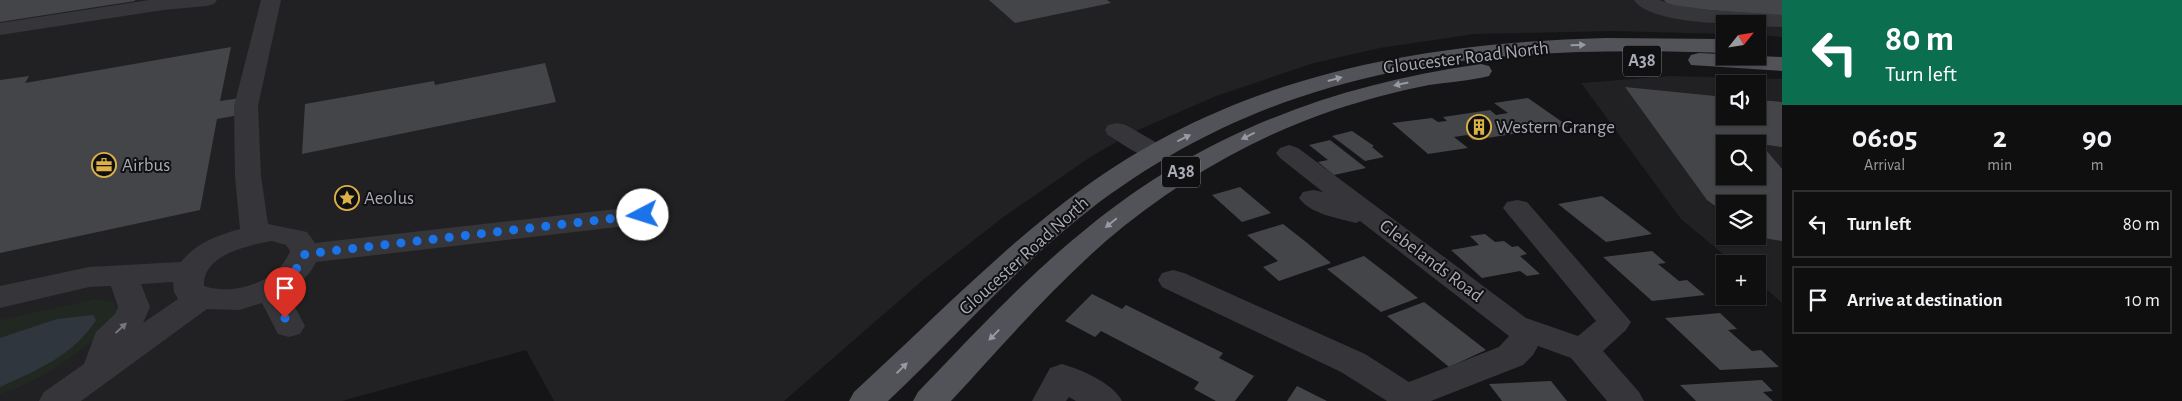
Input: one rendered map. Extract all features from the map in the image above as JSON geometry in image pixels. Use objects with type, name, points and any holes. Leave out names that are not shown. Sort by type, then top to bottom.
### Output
[{"type":"main road","name":"Gloucester Road North","points":[[866,401],[1051,227],[1109,183],[1155,152],[1219,121],[1320,83],[1409,61],[1477,52],[1570,46],[1716,46]]},
{"type":"main road","points":[[1766,47],[1782,48]]},
{"type":"main road","name":"Gloucester Road North","points":[[930,401],[1062,265],[1117,218],[1185,169],[1257,132],[1309,110],[1404,83],[1501,68],[1596,62],[1674,60],[1782,64]]},
{"type":"street","points":[[0,29],[161,2],[207,0]]},
{"type":"street","points":[[256,234],[248,176],[246,106],[272,0]]},
{"type":"street","points":[[1644,0],[1660,8],[1683,13],[1782,21]]},
{"type":"street","points":[[1117,130],[1155,152]]},
{"type":"street","name":"Glebelands Road","points":[[1289,153],[1515,326],[1583,350],[1627,401]]},
{"type":"street","points":[[1313,198],[1337,209],[1371,216]]},
{"type":"street","points":[[1517,208],[1615,322],[1583,350]]},
{"type":"street","points":[[305,254],[643,215]]},
{"type":"street","points":[[0,297],[80,278],[120,274],[195,285],[227,302],[271,290],[290,276],[301,265],[305,254],[304,245],[298,238],[272,232],[256,234],[217,248],[201,259],[195,285],[99,370],[56,401]]},
{"type":"street","points":[[99,370],[108,340],[129,320],[134,306],[129,290],[120,274]]},
{"type":"street","points":[[1173,280],[1353,363],[1405,399],[1511,356],[1521,347],[1527,330]]},
{"type":"street","points":[[271,290],[289,326]]},
{"type":"street","points":[[1049,401],[1062,378],[1105,401]]},
{"type":"shaded area","name":"Airbus","points":[[0,0],[1782,0],[1782,37],[1766,36],[1766,15],[1716,15],[1716,34],[1613,31],[1474,34],[1380,48],[1314,63],[1216,96],[1136,131],[1092,156],[1002,218],[923,280],[784,401],[554,401],[526,350],[342,401],[0,401]]},
{"type":"shaded area","points":[[1671,76],[1716,77],[1716,125],[1766,125],[1766,79],[1782,79],[1782,303],[1766,289],[1766,255],[1724,255],[1681,219],[1581,83]]},
{"type":"shaded area","points":[[96,299],[115,302],[117,317],[113,325],[60,365],[32,381],[0,394],[0,320]]},
{"type":"shaded area","points":[[93,315],[96,320],[87,333],[65,353],[41,368],[0,387],[0,338],[57,319]]},
{"type":"building","points":[[0,0],[135,0],[135,1],[0,22]]},
{"type":"building","points":[[989,0],[1107,0],[1111,3],[1015,23]]},
{"type":"building","points":[[1664,0],[1782,0],[1782,16],[1670,7]]},
{"type":"building","name":"Airbus","points":[[231,47],[220,101],[241,98],[239,115],[217,119],[200,210],[0,253],[0,80],[29,76],[25,83]]},
{"type":"building","points":[[545,63],[556,102],[302,154],[305,104],[434,81],[435,85]]},
{"type":"building","points":[[1625,87],[1716,96],[1716,125],[1766,125],[1766,101],[1782,102],[1782,147],[1766,145],[1766,135],[1716,135],[1716,185],[1766,185],[1766,150],[1782,169],[1782,241],[1766,238],[1766,195],[1716,195],[1716,206],[1707,200]]},
{"type":"building","name":"Western Grange","points":[[1528,98],[1568,126],[1531,131],[1526,128],[1515,129],[1520,133],[1473,140],[1467,135],[1454,137],[1468,148],[1428,154],[1392,123],[1432,118],[1438,122],[1447,121],[1443,117],[1490,110],[1496,115],[1508,113],[1494,103]]},
{"type":"building","points":[[1352,131],[1374,146],[1372,147],[1384,157],[1365,161],[1332,136]]},
{"type":"building","points":[[1330,140],[1366,168],[1334,175],[1318,162],[1328,160],[1309,145]]},
{"type":"building","points":[[1240,187],[1271,213],[1242,222],[1212,195]]},
{"type":"building","points":[[1602,196],[1652,234],[1606,242],[1558,204]]},
{"type":"building","points":[[1283,224],[1331,263],[1279,281],[1263,267],[1278,261],[1247,235]]},
{"type":"building","points":[[1485,234],[1495,242],[1504,241],[1512,247],[1518,246],[1527,254],[1520,256],[1540,274],[1527,276],[1520,271],[1482,278],[1451,250],[1479,245],[1470,236]]},
{"type":"building","points":[[1652,251],[1666,263],[1658,264],[1679,281],[1687,280],[1705,295],[1652,301],[1603,257]]},
{"type":"building","points":[[1364,256],[1418,298],[1381,312],[1327,269]]},
{"type":"building","points":[[1092,294],[1122,309],[1126,305],[1223,353],[1219,358],[1254,376],[1235,401],[1216,401],[1194,389],[1199,382],[1101,331],[1095,337],[1065,321]]},
{"type":"building","points":[[1424,302],[1486,350],[1449,367],[1387,316]]},
{"type":"building","points":[[1720,313],[1737,329],[1728,330],[1752,351],[1761,350],[1779,367],[1720,370],[1665,318]]},
{"type":"building","points":[[1762,380],[1773,391],[1763,392],[1773,401],[1696,401],[1680,385]]},
{"type":"building","points":[[1551,381],[1567,401],[1502,401],[1489,384]]},
{"type":"building","points":[[1297,386],[1327,401],[1287,401]]},
{"type":"place","name":"Western Grange","points":[[1479,127]]},
{"type":"place","name":"Airbus","points":[[104,165]]},
{"type":"place","name":"Aeolus","points":[[347,198]]},
{"type":"route","points":[[285,318],[271,290],[301,265],[305,254],[643,215]]}]
